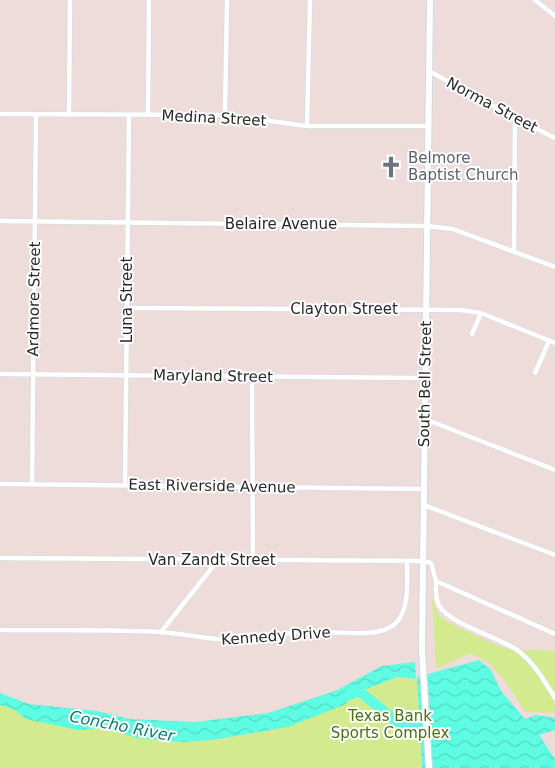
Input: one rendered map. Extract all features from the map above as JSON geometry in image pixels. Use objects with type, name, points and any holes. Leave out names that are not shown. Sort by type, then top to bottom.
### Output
[{"type":"main road","name":"South Bell Street","points":[[430,0],[422,650],[430,768]]},
{"type":"street","points":[[69,113],[70,0]]},
{"type":"street","points":[[148,115],[149,0]]},
{"type":"street","points":[[225,115],[227,0]]},
{"type":"street","points":[[307,126],[310,0]]},
{"type":"street","points":[[535,0],[555,16]]},
{"type":"street","name":"Norma Street","points":[[429,71],[555,138]]},
{"type":"street","name":"Medina Street","points":[[0,114],[225,115],[307,126],[428,126]]},
{"type":"street","name":"Ardmore Street","points":[[32,484],[36,114]]},
{"type":"street","name":"Luna Street","points":[[125,485],[129,115]]},
{"type":"street","points":[[514,251],[515,118]]},
{"type":"street","name":"Belaire Avenue","points":[[0,221],[427,226],[453,229],[555,267]]},
{"type":"street","name":"Clayton Street","points":[[126,308],[426,309],[481,313],[555,343]]},
{"type":"street","points":[[472,334],[481,313]]},
{"type":"street","points":[[535,373],[549,341]]},
{"type":"street","name":"Maryland Street","points":[[0,374],[425,378]]},
{"type":"street","points":[[252,377],[253,560]]},
{"type":"street","points":[[425,419],[555,470]]},
{"type":"street","name":"East Riverside Avenue","points":[[0,484],[424,489]]},
{"type":"street","points":[[424,505],[555,555]]},
{"type":"street","name":"Van Zandt Street","points":[[0,558],[423,561]]},
{"type":"street","points":[[162,632],[218,560]]},
{"type":"street","points":[[423,561],[430,563],[436,581],[439,606],[449,617],[490,635],[519,651],[539,674],[555,698]]},
{"type":"street","name":"Kennedy Drive","points":[[0,630],[162,632],[208,640],[239,640],[307,631],[371,632],[386,630],[395,624],[401,616],[406,598],[407,562]]},
{"type":"street","points":[[436,581],[555,634]]},
{"type":"green space","points":[[432,597],[437,611],[442,618],[485,640],[508,649],[555,651],[555,713],[526,712],[504,680],[489,663],[471,653],[436,669]]},
{"type":"green space","name":"Texas Bank Sports Complex","points":[[398,677],[432,682],[435,768],[0,768],[0,699],[183,738]]},
{"type":"water","points":[[479,660],[491,670],[501,691],[525,719],[536,715],[555,718],[555,730],[539,735],[555,759],[555,768],[422,768],[417,677]]},
{"type":"water","points":[[415,662],[416,679],[397,677],[352,695],[346,704],[288,727],[212,740],[182,742],[137,738],[105,728],[77,730],[26,719],[13,709],[0,705],[0,693],[29,704],[97,711],[130,719],[195,722],[268,713],[335,691],[382,666]]},
{"type":"waterway","name":"Concho River","points":[[349,695],[359,691],[396,721],[432,733]]},
{"type":"place","name":"Belmore Baptist Church","points":[[391,167]]}]
